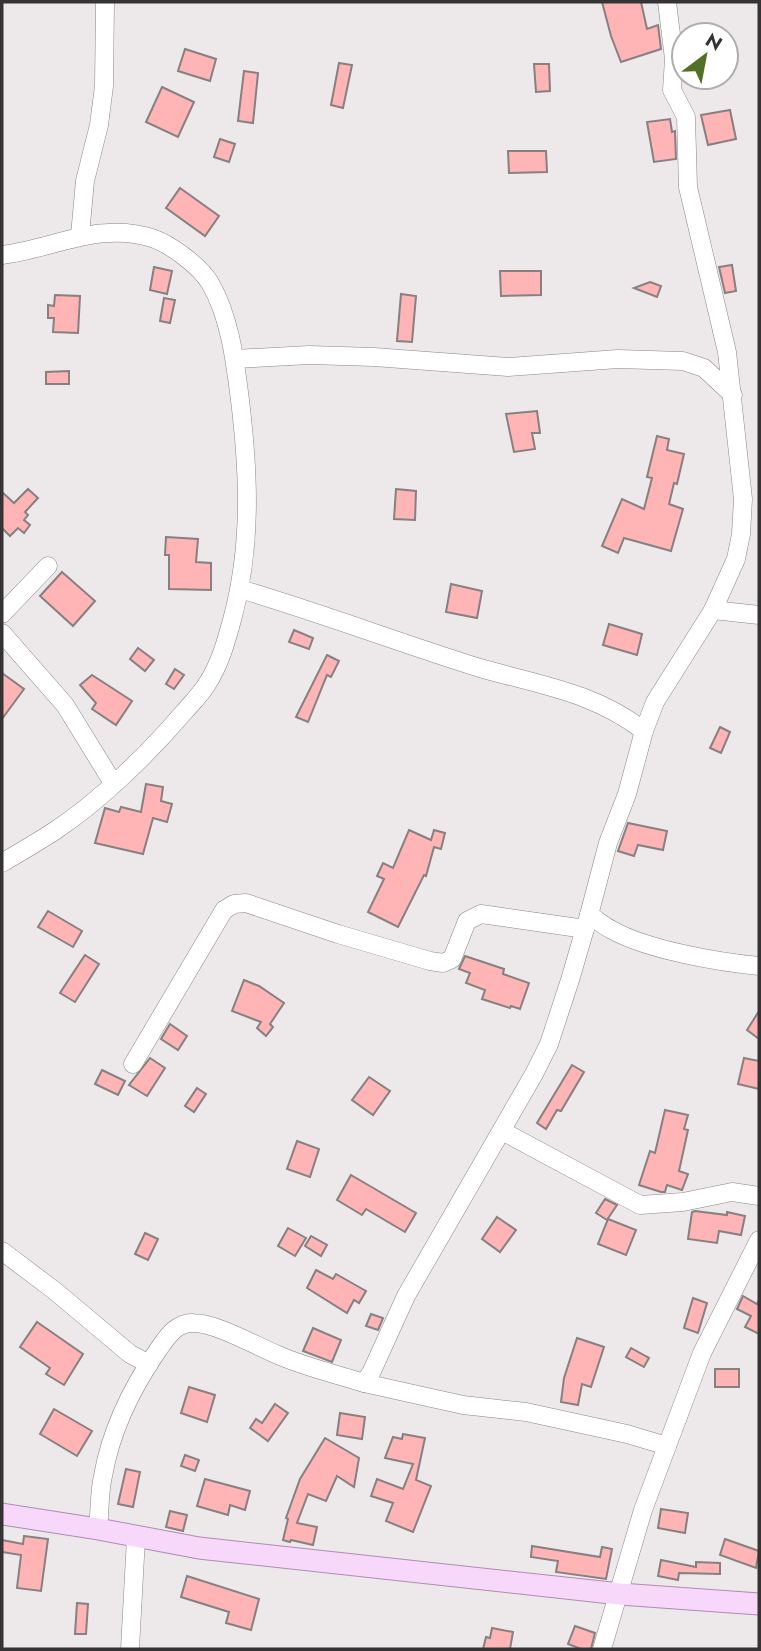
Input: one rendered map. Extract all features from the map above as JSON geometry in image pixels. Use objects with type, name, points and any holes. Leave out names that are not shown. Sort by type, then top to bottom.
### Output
[{"type":"main road","points":[[2,1514],[213,1550],[620,1594],[759,1604]]},
{"type":"street","points":[[80,235],[85,181],[99,125],[104,86],[105,2]]},
{"type":"street","points":[[364,1383],[413,1285],[549,1044],[587,922],[608,843],[627,794],[655,702],[713,610],[736,559],[743,499],[733,395],[725,339],[688,187],[686,117],[672,90],[674,59],[667,2]]},
{"type":"street","points":[[2,255],[80,235],[108,232],[152,238],[171,247],[209,280],[235,359],[246,453],[248,498],[248,531],[240,589],[223,653],[208,683],[163,736],[113,783],[58,829],[2,863]]},
{"type":"street","points":[[235,359],[309,355],[508,367],[618,359],[683,361],[710,374],[733,395]]},
{"type":"street","points":[[2,614],[48,566]]},
{"type":"street","points":[[240,589],[316,611],[482,668],[597,701],[624,715],[644,731]]},
{"type":"street","points":[[713,610],[759,615]]},
{"type":"street","points":[[2,633],[65,705],[113,783]]},
{"type":"street","points":[[133,1064],[224,910],[234,904],[246,903],[338,934],[443,963],[452,959],[467,921],[481,914],[587,922],[646,943],[694,956],[759,966]]},
{"type":"street","points":[[502,1131],[640,1205],[683,1202],[733,1192],[759,1196]]},
{"type":"street","points":[[603,1649],[643,1510],[702,1353],[759,1240]]},
{"type":"street","points":[[2,1251],[130,1354],[149,1364]]},
{"type":"street","points":[[98,1529],[102,1478],[111,1441],[125,1405],[166,1338],[180,1324],[195,1322],[281,1356],[364,1383],[463,1405],[548,1417],[627,1434],[667,1446]]},
{"type":"street","points":[[130,1649],[136,1538]]},
{"type":"building","points":[[602,2],[641,2],[647,29],[658,25],[661,49],[621,62]]},
{"type":"building","points":[[185,49],[216,59],[210,81],[178,71]]},
{"type":"building","points":[[339,63],[352,65],[343,108],[331,105]]},
{"type":"building","points":[[534,64],[549,64],[550,91],[536,92]]},
{"type":"building","points":[[244,71],[258,73],[253,123],[238,121]]},
{"type":"building","points":[[162,87],[194,102],[178,137],[146,122]]},
{"type":"building","points":[[730,110],[736,139],[708,145],[701,115]]},
{"type":"building","points":[[670,119],[672,132],[675,131],[676,159],[654,162],[647,122]]},
{"type":"building","points":[[220,139],[235,144],[229,162],[214,157]]},
{"type":"building","points":[[508,151],[546,151],[547,172],[509,173]]},
{"type":"building","points":[[180,188],[219,216],[205,236],[166,208]]},
{"type":"building","points":[[732,265],[736,291],[725,293],[719,267]]},
{"type":"building","points":[[154,267],[172,271],[167,294],[150,290]]},
{"type":"building","points":[[500,271],[541,271],[541,295],[501,296]]},
{"type":"building","points":[[650,282],[661,286],[657,297],[634,288]]},
{"type":"building","points":[[401,294],[416,296],[412,342],[397,341]]},
{"type":"building","points":[[55,295],[80,296],[78,333],[53,332],[54,318],[48,318],[48,305],[54,306]]},
{"type":"building","points":[[164,298],[175,300],[170,323],[160,321]]},
{"type":"building","points":[[69,371],[69,384],[46,384],[46,372]]},
{"type":"building","points":[[537,411],[540,433],[532,433],[535,449],[514,452],[506,414]]},
{"type":"building","points":[[657,436],[669,439],[667,450],[684,454],[669,504],[683,509],[671,551],[624,538],[618,553],[602,546],[622,499],[644,509],[652,478],[647,477]]},
{"type":"building","points":[[28,489],[38,498],[25,512],[28,515],[24,520],[30,525],[24,533],[18,528],[10,536],[2,528],[2,492],[14,503]]},
{"type":"building","points":[[396,489],[416,491],[415,520],[394,519]]},
{"type":"building","points":[[166,537],[198,539],[196,562],[211,563],[211,590],[169,589]]},
{"type":"building","points":[[62,572],[95,601],[73,626],[40,596]]},
{"type":"building","points":[[451,584],[482,591],[477,618],[446,612]]},
{"type":"building","points":[[609,624],[642,634],[637,655],[603,645]]},
{"type":"building","points":[[294,630],[313,638],[309,649],[289,642]]},
{"type":"building","points":[[138,648],[154,660],[145,671],[130,659]]},
{"type":"building","points":[[327,655],[339,661],[331,677],[327,675],[308,722],[296,717]]},
{"type":"building","points":[[175,669],[184,675],[174,689],[166,684]]},
{"type":"building","points":[[2,673],[24,689],[2,719]]},
{"type":"building","points":[[92,675],[132,701],[116,725],[92,709],[96,703],[80,685]]},
{"type":"building","points":[[720,727],[730,732],[721,753],[710,748]]},
{"type":"building","points":[[146,784],[163,787],[161,801],[172,804],[167,822],[153,818],[143,854],[95,843],[105,808],[119,812],[121,807],[141,812]]},
{"type":"building","points":[[628,823],[667,831],[663,850],[638,845],[634,856],[618,851]]},
{"type":"building","points":[[409,830],[431,840],[434,830],[445,833],[441,849],[434,847],[426,876],[424,875],[398,927],[368,912],[384,879],[377,876],[383,863],[393,868]]},
{"type":"building","points":[[48,911],[82,931],[73,947],[38,927]]},
{"type":"building","points":[[85,955],[99,964],[75,1002],[60,993]]},
{"type":"building","points":[[465,956],[504,969],[503,974],[529,983],[520,1009],[482,999],[485,990],[466,983],[470,973],[459,969]]},
{"type":"building","points":[[244,980],[259,986],[284,1003],[270,1024],[273,1027],[266,1036],[257,1028],[261,1022],[232,1011]]},
{"type":"building","points":[[759,1011],[759,1039],[747,1030]]},
{"type":"building","points":[[170,1024],[187,1036],[178,1050],[161,1039]]},
{"type":"building","points":[[150,1058],[165,1068],[147,1096],[129,1085]]},
{"type":"building","points":[[744,1058],[759,1061],[759,1089],[738,1084]]},
{"type":"building","points":[[572,1065],[584,1072],[561,1111],[557,1110],[546,1129],[537,1123]]},
{"type":"building","points":[[102,1070],[125,1081],[118,1095],[95,1084]]},
{"type":"building","points":[[369,1077],[390,1091],[373,1115],[352,1100]]},
{"type":"building","points":[[197,1088],[206,1094],[194,1112],[185,1106]]},
{"type":"building","points":[[665,1110],[688,1115],[684,1129],[688,1130],[679,1171],[688,1174],[682,1190],[667,1185],[665,1192],[661,1192],[639,1185],[650,1151],[655,1153]]},
{"type":"building","points":[[297,1141],[319,1149],[310,1177],[287,1169]]},
{"type":"building","points":[[351,1175],[416,1213],[405,1232],[366,1209],[362,1215],[337,1200]]},
{"type":"building","points":[[605,1199],[617,1205],[607,1220],[596,1213]]},
{"type":"building","points":[[692,1212],[727,1215],[727,1212],[745,1216],[741,1235],[719,1231],[717,1243],[688,1239]]},
{"type":"building","points":[[497,1217],[516,1230],[500,1252],[482,1239]]},
{"type":"building","points":[[608,1219],[636,1230],[626,1255],[598,1244]]},
{"type":"building","points":[[288,1228],[306,1238],[295,1256],[278,1246]]},
{"type":"building","points":[[145,1233],[158,1239],[148,1260],[135,1254]]},
{"type":"building","points":[[311,1236],[327,1245],[321,1256],[305,1246]]},
{"type":"building","points":[[316,1270],[333,1279],[336,1274],[366,1291],[359,1303],[354,1300],[347,1313],[307,1288]]},
{"type":"building","points":[[743,1296],[757,1304],[759,1300],[759,1334],[745,1327],[751,1316],[737,1309]]},
{"type":"building","points":[[693,1298],[707,1303],[698,1333],[684,1328]]},
{"type":"building","points":[[371,1314],[383,1318],[378,1330],[366,1326]]},
{"type":"building","points":[[37,1322],[83,1354],[64,1385],[46,1374],[50,1368],[20,1347]]},
{"type":"building","points":[[313,1328],[341,1340],[332,1362],[303,1351]]},
{"type":"building","points":[[577,1338],[604,1347],[591,1387],[582,1384],[578,1405],[561,1402],[564,1378]]},
{"type":"building","points":[[631,1348],[649,1358],[644,1367],[626,1357]]},
{"type":"building","points":[[715,1369],[739,1369],[739,1387],[715,1387]]},
{"type":"building","points":[[189,1387],[215,1395],[207,1422],[181,1413]]},
{"type":"building","points":[[275,1404],[288,1413],[268,1441],[250,1428],[256,1419],[262,1423]]},
{"type":"building","points":[[54,1409],[92,1431],[77,1456],[40,1434]]},
{"type":"building","points":[[340,1413],[365,1417],[362,1439],[337,1435]]},
{"type":"building","points":[[403,1434],[425,1438],[416,1480],[431,1486],[413,1532],[386,1521],[393,1503],[371,1496],[377,1479],[403,1489],[413,1464],[385,1458],[393,1437],[402,1439]]},
{"type":"building","points":[[325,1438],[359,1458],[354,1487],[337,1476],[326,1501],[308,1494],[297,1523],[317,1527],[313,1545],[283,1540],[288,1519],[286,1518],[300,1479]]},
{"type":"building","points":[[185,1455],[199,1460],[195,1471],[181,1466]]},
{"type":"building","points":[[126,1469],[140,1472],[133,1507],[118,1504]]},
{"type":"building","points":[[205,1479],[250,1491],[245,1510],[230,1505],[228,1515],[197,1506]]},
{"type":"building","points":[[661,1509],[688,1513],[685,1533],[658,1528]]},
{"type":"building","points":[[170,1511],[187,1515],[183,1531],[166,1527]]},
{"type":"building","points":[[24,1536],[48,1539],[41,1591],[17,1588],[21,1555],[2,1552],[2,1540],[23,1544]]},
{"type":"building","points":[[725,1539],[759,1551],[756,1568],[720,1555]]},
{"type":"building","points":[[532,1546],[600,1557],[602,1547],[612,1549],[606,1579],[556,1572],[558,1561],[531,1557]]},
{"type":"building","points":[[661,1560],[696,1567],[696,1562],[720,1563],[720,1574],[679,1573],[678,1580],[658,1576]]},
{"type":"building","points":[[187,1576],[259,1599],[251,1630],[226,1623],[229,1612],[181,1597]]},
{"type":"building","points":[[77,1603],[88,1604],[86,1634],[75,1634]]},
{"type":"building","points":[[575,1626],[595,1633],[591,1649],[581,1649],[568,1644]]},
{"type":"building","points":[[492,1628],[513,1632],[510,1649],[483,1649],[486,1637],[490,1638]]}]
